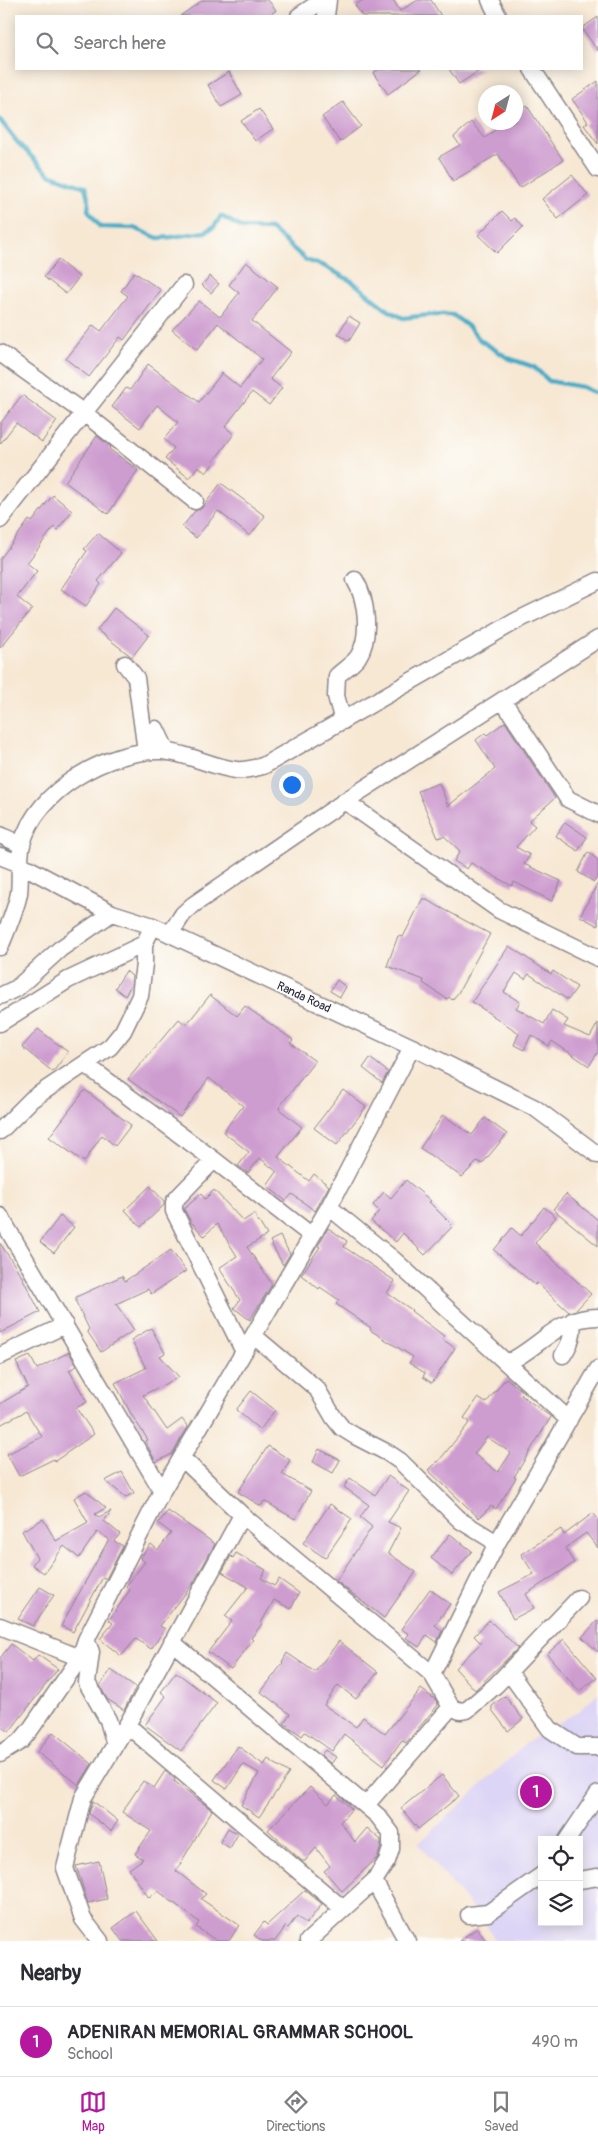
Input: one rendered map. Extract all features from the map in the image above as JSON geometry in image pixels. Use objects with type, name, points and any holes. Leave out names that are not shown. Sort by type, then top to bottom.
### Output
[{"type":"street","points":[[301,15],[323,0]]},
{"type":"street","points":[[326,15],[328,0]]},
{"type":"street","points":[[490,0],[498,15]]},
{"type":"street","points":[[533,70],[598,169]]},
{"type":"street","points":[[0,520],[184,285]]},
{"type":"street","points":[[0,353],[84,413],[195,501]]},
{"type":"street","points":[[343,721],[336,696],[337,676],[357,658],[363,646],[365,612],[362,592],[355,580]]},
{"type":"street","points":[[0,947],[19,895],[22,845],[30,822],[45,802],[65,785],[116,758],[147,750],[167,752],[236,770],[263,766],[516,621],[598,580]]},
{"type":"street","points":[[170,934],[183,914],[194,904],[345,801],[598,639]]},
{"type":"street","points":[[125,664],[136,678],[145,744],[156,729],[167,752]]},
{"type":"street","points":[[503,701],[568,799],[598,814]]},
{"type":"street","points":[[345,801],[499,910],[598,958]]},
{"type":"street","points":[[0,836],[22,845]]},
{"type":"street","name":"Randa Road","points":[[0,856],[20,864],[112,913],[153,926],[412,1047],[535,1108],[598,1155]]},
{"type":"street","points":[[0,996],[17,988],[60,949],[112,913]]},
{"type":"street","points":[[0,1131],[32,1099],[70,1072],[86,1065],[110,1047],[123,1031],[131,1018],[140,996],[144,964],[144,944],[153,926]]},
{"type":"street","points":[[0,1023],[68,980],[144,944]]},
{"type":"street","points":[[0,1754],[21,1741],[80,1658],[86,1640],[162,1491],[183,1459],[329,1207],[412,1047]]},
{"type":"street","points":[[86,1065],[312,1236]]},
{"type":"street","points":[[214,1160],[178,1196],[174,1202],[174,1211],[244,1352]]},
{"type":"street","points":[[329,1207],[394,1260],[569,1420]]},
{"type":"street","points":[[0,1216],[162,1491]]},
{"type":"street","points":[[507,1363],[525,1353],[566,1323],[585,1317],[598,1317]]},
{"type":"street","points":[[563,1355],[570,1344],[573,1331],[572,1321]]},
{"type":"street","points":[[0,1356],[65,1325]]},
{"type":"street","points":[[254,1336],[317,1389],[342,1428],[400,1461],[461,1521],[497,1543]]},
{"type":"street","points":[[432,1674],[497,1543],[598,1369]]},
{"type":"street","points":[[183,1459],[242,1514],[432,1674],[450,1707],[460,1711],[467,1710],[509,1672],[579,1598]]},
{"type":"street","points":[[100,1941],[83,1919],[65,1868],[83,1798],[127,1725],[242,1514]]},
{"type":"street","points":[[0,1626],[80,1658]]},
{"type":"street","points":[[86,1640],[91,1652],[87,1683],[108,1720],[115,1745]]},
{"type":"street","points":[[172,1642],[366,1805],[378,1816],[391,1833],[391,1850],[388,1861],[374,1880],[308,1941]]},
{"type":"street","points":[[509,1672],[550,1729],[577,1747],[598,1747]]},
{"type":"street","points":[[366,1805],[450,1707]]},
{"type":"street","points":[[127,1725],[342,1908]]},
{"type":"street","points":[[569,1836],[598,1794]]},
{"type":"street","points":[[598,1804],[598,1815]]},
{"type":"street","points":[[583,1879],[598,1877]]},
{"type":"street","points":[[374,1880],[407,1941]]},
{"type":"street","points":[[469,1915],[488,1913],[538,1880]]},
{"type":"shaded area","points":[[598,1693],[598,1941],[496,1941],[485,1923],[418,1844],[525,1744],[581,1709]]},
{"type":"building","points":[[203,0],[268,0],[276,10],[270,15],[181,15]]},
{"type":"building","points":[[363,0],[393,0],[400,11],[418,0],[431,0],[440,15],[361,15],[355,5]]},
{"type":"building","points":[[598,17],[598,51],[583,29],[583,27]]},
{"type":"building","points":[[378,70],[421,70],[388,94],[373,73]]},
{"type":"building","points":[[450,70],[480,70],[459,84]]},
{"type":"building","points":[[229,72],[242,95],[221,107],[208,85]]},
{"type":"building","points":[[598,81],[598,144],[584,125],[588,122],[572,99]]},
{"type":"building","points":[[343,102],[361,126],[340,142],[322,117]]},
{"type":"building","points":[[527,106],[563,160],[520,188],[498,154],[453,181],[439,157],[460,145],[454,137],[471,122],[485,138],[495,130],[523,130],[523,109]]},
{"type":"building","points":[[259,109],[273,129],[255,141],[241,121]]},
{"type":"building","points":[[572,175],[588,195],[558,219],[542,199]]},
{"type":"building","points":[[502,211],[512,221],[515,218],[523,227],[497,253],[478,235]]},
{"type":"building","points":[[58,260],[79,277],[66,294],[44,277]]},
{"type":"building","points":[[246,262],[278,287],[252,321],[291,352],[270,379],[282,388],[269,405],[252,392],[225,427],[234,434],[214,463],[206,473],[198,466],[189,478],[165,459],[174,448],[164,439],[178,422],[157,405],[140,428],[112,407],[126,388],[130,390],[148,364],[199,402],[222,373],[240,388],[262,359],[218,323],[197,350],[172,330],[199,301],[220,317],[239,293],[229,285]]},
{"type":"building","points":[[134,272],[161,290],[124,340],[120,337],[89,377],[66,359],[93,325],[101,331],[128,296],[121,291]]},
{"type":"building","points":[[210,276],[219,284],[211,293],[202,285]]},
{"type":"building","points":[[349,316],[360,323],[349,341],[338,334]]},
{"type":"building","points":[[22,395],[57,421],[42,442],[16,423],[0,444],[0,424]]},
{"type":"building","points":[[97,436],[111,447],[109,449],[138,470],[108,514],[65,482]]},
{"type":"building","points":[[221,483],[265,516],[250,536],[218,511],[196,538],[182,527],[195,511],[202,508]]},
{"type":"building","points":[[53,495],[72,511],[57,530],[54,527],[27,563],[37,571],[17,597],[32,609],[0,648],[0,559],[29,520],[32,522]]},
{"type":"building","points":[[98,533],[121,553],[98,581],[101,584],[86,606],[61,589],[87,551],[84,549]]},
{"type":"building","points":[[114,608],[149,635],[132,657],[97,630]]},
{"type":"building","points":[[505,722],[555,798],[529,821],[535,826],[516,847],[530,855],[524,864],[561,881],[552,901],[514,882],[512,886],[471,863],[467,869],[454,861],[460,851],[444,836],[438,838],[418,791],[439,783],[448,806],[495,769],[476,740],[485,733],[487,735]]},
{"type":"building","points":[[565,822],[587,837],[578,851],[556,836]]},
{"type":"building","points":[[588,852],[598,860],[598,876],[594,882],[578,872]]},
{"type":"building","points":[[598,883],[598,926],[580,916]]},
{"type":"building","points":[[423,898],[490,934],[458,993],[452,1000],[449,997],[447,999],[423,983],[424,980],[387,966],[398,936],[403,937]]},
{"type":"building","points":[[509,946],[551,974],[553,971],[577,987],[568,1000],[529,974],[525,979],[516,973],[504,992],[520,1002],[516,1008],[544,1024],[552,1010],[568,1020],[564,1026],[590,1037],[598,1023],[598,1052],[589,1066],[552,1041],[549,1046],[531,1035],[524,1050],[514,1045],[519,1033],[472,1002]]},
{"type":"building","points":[[126,971],[132,976],[131,985],[125,996],[115,988]]},
{"type":"building","points":[[337,980],[346,987],[340,997],[330,991]]},
{"type":"building","points":[[210,995],[237,1016],[245,1006],[293,1040],[290,1043],[315,1061],[280,1106],[279,1109],[302,1127],[278,1157],[309,1181],[314,1174],[329,1186],[315,1211],[292,1194],[286,1201],[267,1186],[277,1172],[260,1158],[248,1173],[238,1166],[249,1152],[223,1132],[243,1106],[209,1078],[180,1117],[128,1079],[179,1019],[186,1025]]},
{"type":"building","points":[[38,1029],[68,1052],[53,1072],[22,1047]]},
{"type":"building","points":[[370,1058],[388,1072],[382,1083],[363,1068]]},
{"type":"building","points":[[85,1090],[131,1125],[115,1146],[102,1135],[84,1162],[49,1137]]},
{"type":"building","points":[[343,1090],[366,1107],[337,1145],[314,1128]]},
{"type":"building","points":[[443,1115],[472,1135],[485,1118],[507,1134],[482,1164],[478,1161],[462,1177],[420,1148]]},
{"type":"building","points":[[406,1180],[431,1201],[429,1202],[453,1226],[425,1255],[403,1233],[396,1242],[371,1221],[379,1211],[373,1205],[384,1192],[391,1198]]},
{"type":"building","points":[[150,1186],[164,1201],[164,1205],[141,1227],[125,1210]]},
{"type":"building","points":[[214,1190],[243,1221],[254,1214],[267,1235],[247,1247],[272,1284],[250,1320],[234,1308],[240,1300],[219,1268],[237,1256],[217,1224],[204,1236],[191,1222],[184,1209],[201,1194],[205,1199]]},
{"type":"building","points":[[566,1194],[598,1220],[598,1246],[553,1209]]},
{"type":"building","points":[[544,1207],[556,1217],[535,1243],[591,1294],[576,1310],[569,1312],[537,1283],[535,1285],[494,1250],[512,1228],[521,1236]]},
{"type":"building","points":[[60,1216],[74,1227],[54,1253],[40,1242]]},
{"type":"building","points":[[328,1228],[347,1241],[344,1247],[395,1281],[387,1293],[412,1310],[444,1336],[442,1339],[455,1348],[432,1383],[423,1377],[425,1373],[409,1363],[413,1357],[370,1330],[371,1328],[336,1304],[339,1300],[320,1287],[319,1289],[301,1275],[320,1247],[318,1246]]},
{"type":"building","points":[[280,1236],[290,1254],[283,1265],[270,1241]]},
{"type":"building","points":[[0,1243],[21,1275],[40,1312],[0,1333]]},
{"type":"building","points":[[171,1250],[186,1271],[151,1294],[148,1289],[116,1304],[134,1330],[101,1352],[87,1331],[89,1329],[76,1302],[76,1297],[122,1276],[125,1281]]},
{"type":"building","points":[[151,1328],[165,1353],[160,1356],[179,1377],[143,1395],[167,1430],[182,1419],[188,1427],[172,1454],[156,1462],[145,1441],[148,1440],[131,1414],[115,1383],[146,1368],[131,1340]]},
{"type":"building","points":[[69,1352],[77,1366],[69,1370],[87,1402],[76,1408],[94,1434],[55,1461],[54,1459],[19,1476],[7,1454],[42,1437],[26,1411],[0,1425],[0,1404],[28,1387],[16,1362],[30,1356],[37,1369]]},
{"type":"building","points":[[506,1378],[524,1392],[521,1395],[551,1417],[496,1509],[491,1506],[479,1518],[428,1470],[438,1462],[470,1422],[464,1418],[478,1398],[486,1403]],"holes":[[[487,1437],[511,1453],[498,1472],[474,1454]]]},
{"type":"building","points":[[251,1391],[275,1410],[260,1430],[236,1410]]},
{"type":"building","points":[[268,1446],[290,1460],[282,1474],[311,1491],[295,1519],[264,1501],[261,1506],[238,1492]]},
{"type":"building","points":[[319,1449],[340,1460],[333,1473],[313,1462]]},
{"type":"building","points":[[122,1472],[134,1493],[126,1497],[105,1481]]},
{"type":"building","points":[[388,1476],[409,1491],[388,1522],[401,1528],[388,1553],[416,1572],[384,1618],[336,1581],[372,1527],[360,1517],[369,1505],[344,1487],[350,1478],[375,1495]]},
{"type":"building","points":[[86,1491],[106,1508],[95,1514],[99,1517],[111,1511],[104,1521],[120,1534],[114,1541],[123,1546],[106,1579],[103,1577],[73,1632],[61,1626],[109,1539],[97,1532],[79,1558],[64,1546],[44,1573],[32,1565],[37,1558],[22,1531],[43,1519],[56,1541],[88,1523],[74,1498]]},
{"type":"building","points":[[330,1504],[352,1519],[325,1558],[303,1543]]},
{"type":"building","points":[[168,1511],[215,1544],[192,1585],[160,1626],[165,1629],[151,1649],[136,1639],[121,1656],[100,1639],[113,1623],[109,1620],[130,1590],[126,1586],[145,1562],[140,1558],[151,1544],[158,1550],[171,1533],[158,1523]]},
{"type":"building","points":[[593,1513],[598,1519],[598,1548],[586,1533],[565,1548],[574,1563],[526,1594],[534,1608],[513,1619],[499,1592],[534,1574],[521,1554],[561,1529],[564,1535]]},
{"type":"building","points":[[450,1534],[472,1551],[452,1575],[431,1558]]},
{"type":"building","points":[[236,1553],[266,1570],[261,1578],[274,1586],[279,1579],[299,1593],[291,1609],[274,1600],[262,1624],[251,1638],[253,1640],[231,1669],[208,1652],[232,1621],[225,1616],[248,1587],[222,1572],[231,1556],[233,1558]]},
{"type":"building","points":[[40,1587],[54,1595],[33,1626],[18,1619]]},
{"type":"building","points":[[430,1589],[450,1604],[435,1625],[442,1631],[437,1642],[427,1635],[419,1647],[406,1638],[409,1634],[401,1629]]},
{"type":"building","points":[[489,1620],[518,1648],[475,1690],[455,1668],[481,1643],[474,1636]]},
{"type":"building","points":[[598,1620],[598,1652],[582,1637]]},
{"type":"building","points":[[564,1639],[597,1678],[579,1691],[547,1654]]},
{"type":"building","points":[[339,1641],[378,1672],[356,1699],[338,1685],[324,1705],[356,1727],[363,1717],[385,1734],[421,1689],[436,1700],[438,1705],[406,1743],[402,1740],[384,1765],[344,1734],[332,1751],[305,1732],[302,1736],[284,1723],[290,1714],[261,1692],[283,1663],[287,1653],[315,1672]]},
{"type":"building","points":[[11,1644],[33,1661],[38,1655],[58,1669],[9,1732],[0,1726],[0,1658]]},
{"type":"building","points":[[111,1670],[136,1687],[124,1710],[107,1699],[100,1686]]},
{"type":"building","points":[[176,1672],[217,1703],[181,1751],[145,1725],[166,1696],[161,1692]]},
{"type":"building","points":[[505,1696],[523,1719],[508,1731],[492,1710],[492,1706]]},
{"type":"building","points":[[53,1732],[92,1764],[79,1785],[37,1752]]},
{"type":"building","points":[[238,1746],[264,1765],[268,1759],[289,1773],[259,1817],[241,1805],[259,1773],[243,1764],[227,1789],[214,1780]]},
{"type":"building","points":[[325,1750],[336,1757],[331,1764],[321,1755]]},
{"type":"building","points":[[165,1771],[175,1779],[174,1781],[212,1810],[176,1871],[206,1894],[201,1899],[239,1925],[229,1941],[217,1941],[196,1927],[199,1922],[158,1891],[149,1898],[129,1869],[143,1859],[135,1854],[151,1831],[122,1812],[143,1781],[154,1788]]},
{"type":"building","points":[[442,1775],[459,1796],[418,1829],[401,1808]]},
{"type":"building","points":[[310,1787],[328,1804],[336,1795],[352,1809],[340,1822],[355,1842],[367,1828],[381,1840],[381,1847],[377,1858],[342,1891],[324,1871],[330,1866],[316,1848],[305,1861],[302,1861],[268,1830]]},
{"type":"building","points":[[93,1801],[118,1821],[111,1831],[89,1814]]},
{"type":"building","points":[[228,1828],[238,1834],[230,1848],[220,1842]]},
{"type":"building","points":[[99,1861],[107,1899],[88,1903],[76,1866]]},
{"type":"building","points":[[305,1890],[322,1904],[306,1924],[297,1916],[288,1928],[286,1926],[275,1941],[262,1941],[254,1935],[264,1922],[267,1925]]},
{"type":"building","points":[[136,1911],[158,1941],[122,1941],[113,1928]]},
{"type":"building","points":[[477,1928],[486,1941],[459,1941]]},
{"type":"waterway","points":[[0,120],[18,143],[49,174],[85,187],[89,201],[88,210],[100,227],[134,228],[158,238],[172,237],[205,232],[214,227],[221,216],[242,228],[271,229],[306,260],[324,266],[353,282],[386,309],[403,318],[453,315],[469,327],[480,340],[508,358],[534,367],[549,381],[582,387],[598,394]]},
{"type":"place","name":"ADENIRAN MEMORIAL GRAMMAR SCHOOL","points":[[536,1792]]}]
